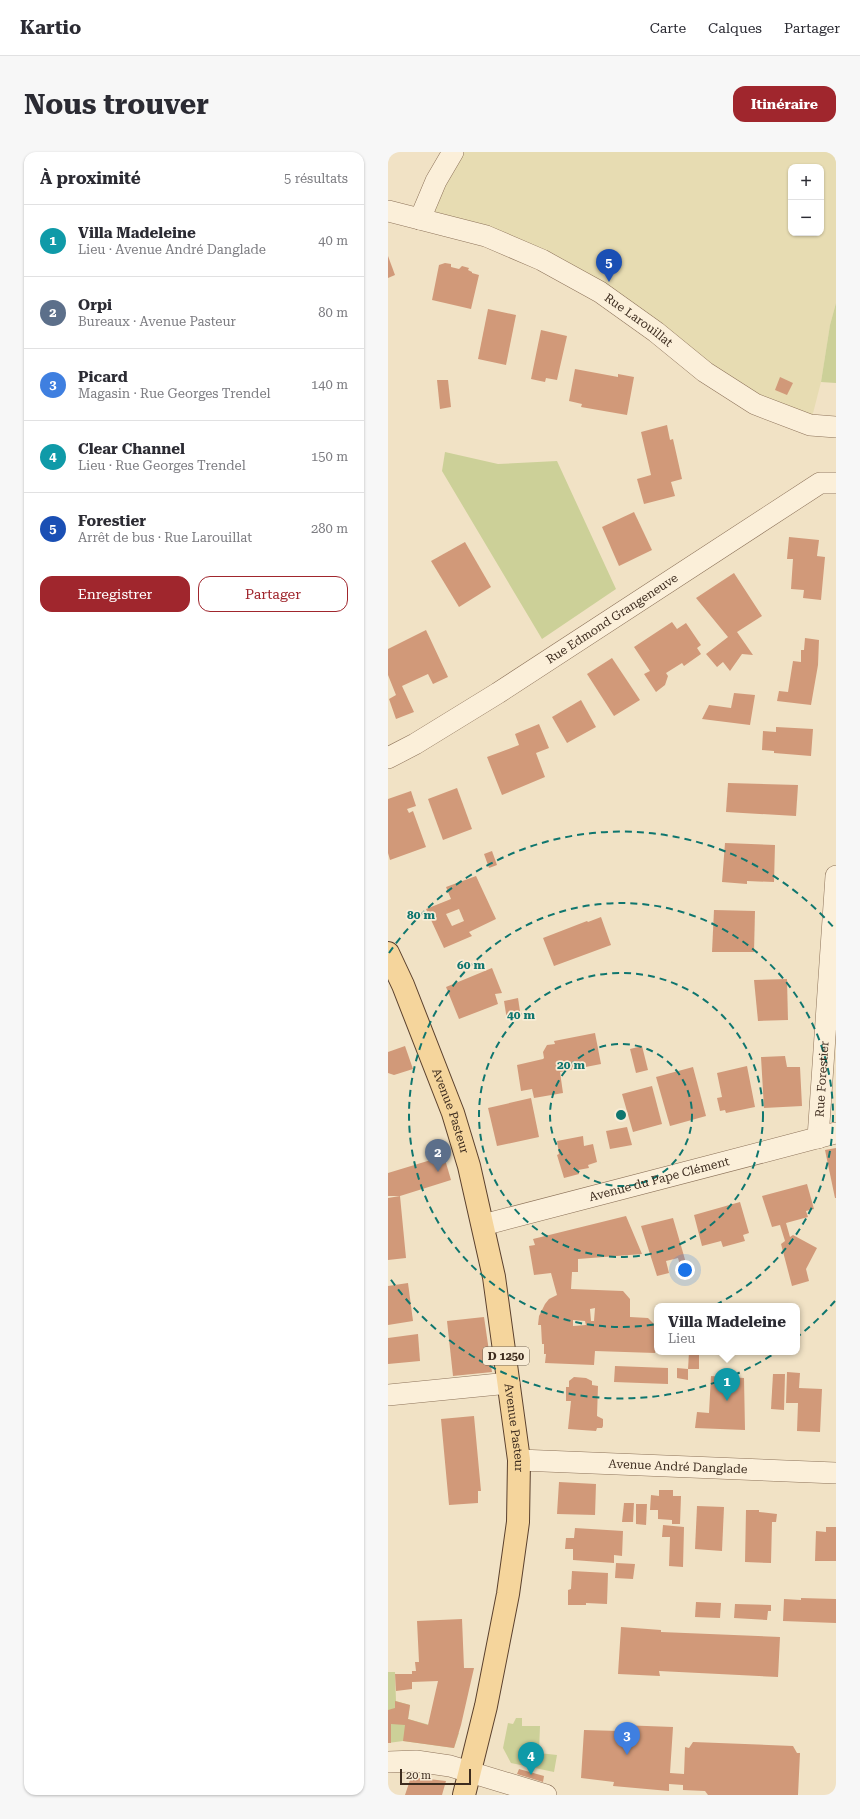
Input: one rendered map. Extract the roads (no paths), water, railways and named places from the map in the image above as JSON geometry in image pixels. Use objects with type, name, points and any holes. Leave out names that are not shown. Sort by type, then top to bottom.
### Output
[{"type":"main road","name":"Avenue Pasteur","points":[[388,953],[403,985],[453,1113],[469,1166],[494,1277],[520,1460],[518,1522],[508,1594],[486,1706],[464,1795]]},
{"type":"street","points":[[420,220],[436,181],[453,152]]},
{"type":"street","name":"Rue Larouillat","points":[[388,211],[486,236],[542,260],[600,292],[656,332],[705,372],[755,404],[810,425],[836,427]]},
{"type":"street","name":"Rue Edmond Grangeneuve","points":[[388,758],[415,744],[498,693],[820,483],[836,483]]},
{"type":"street","name":"Rue Forestier","points":[[827,1136],[836,876]]},
{"type":"street","name":"Avenue du Pape Clément","points":[[483,1225],[827,1136]]},
{"type":"street","points":[[388,1395],[509,1382]]},
{"type":"street","name":"Avenue André Danglade","points":[[520,1460],[836,1473]]},
{"type":"street","points":[[388,1762],[416,1761],[450,1766],[546,1795]]},
{"type":"place","name":"Forestier","points":[[609,282]]},
{"type":"place","name":"Orpi","points":[[438,1172]]},
{"type":"place","name":"Villa Madeleine","points":[[727,1401]]},
{"type":"place","name":"Picard","points":[[627,1755]]},
{"type":"place","name":"Clear Channel","points":[[531,1775]]}]
